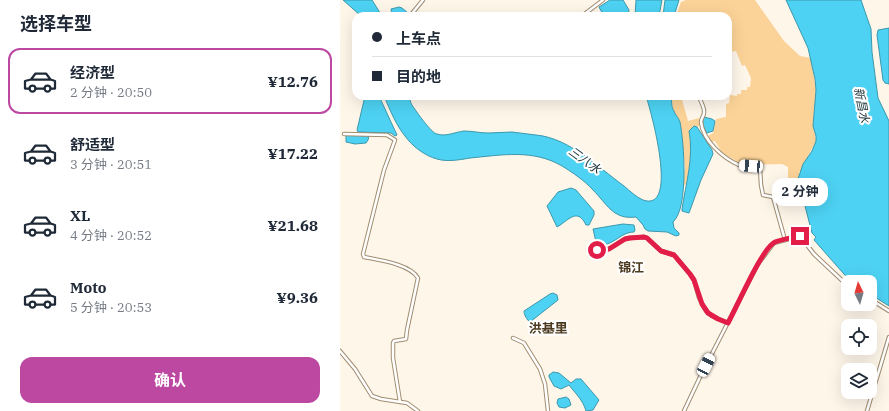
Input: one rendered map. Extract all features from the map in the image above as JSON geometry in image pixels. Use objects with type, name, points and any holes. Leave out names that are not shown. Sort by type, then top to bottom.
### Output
[{"type":"street","points":[[413,12],[423,0]]},
{"type":"street","points":[[587,12],[603,0]]},
{"type":"street","points":[[701,100],[704,111],[701,124],[715,149],[740,165],[756,166],[760,168],[763,195],[772,196],[774,198],[785,240]]},
{"type":"street","points":[[344,134],[387,135],[394,140],[384,170],[363,254],[364,257],[406,268],[414,272],[418,277],[406,339],[394,341],[392,343],[400,402]]},
{"type":"street","points":[[684,411],[701,374],[758,264],[773,244],[800,236],[814,254],[841,279]]},
{"type":"street","points":[[588,250],[609,249],[625,239],[647,238],[661,251],[674,255],[694,280],[702,304],[708,313],[728,323]]},
{"type":"street","points":[[877,303],[889,311]]},
{"type":"street","points":[[867,411],[889,337]]},
{"type":"street","points":[[513,338],[524,343],[540,369],[545,384],[548,411]]},
{"type":"street","points":[[340,351],[355,369],[371,396],[410,404],[418,411]]},
{"type":"shaded area","points":[[686,0],[755,0],[784,41],[800,56],[811,58],[816,90],[813,121],[816,141],[799,173],[799,190],[790,192],[788,187],[788,167],[782,164],[743,165],[721,152],[715,141],[712,142],[708,136],[713,133],[716,119],[726,117],[726,104],[729,103],[729,100],[732,100],[732,95],[737,96],[737,94],[741,94],[741,90],[747,90],[747,87],[750,87],[751,78],[745,65],[742,66],[736,51],[732,52],[732,12],[677,12],[681,2]]},
{"type":"shaded area","points":[[672,100],[682,100],[688,121],[699,118],[701,125],[696,126],[689,131],[690,158],[686,185],[683,184],[685,167],[680,122],[673,109]]},
{"type":"water","points":[[343,0],[372,0],[380,12],[356,12]]},
{"type":"water","points":[[610,0],[623,0],[629,10],[629,12],[602,12],[599,7]]},
{"type":"water","points":[[636,0],[662,0],[660,12],[635,12]]},
{"type":"water","points":[[665,0],[679,0],[675,12],[664,12]]},
{"type":"water","name":"新昌水","points":[[786,0],[861,0],[871,29],[872,52],[878,98],[889,121],[889,306],[877,298],[877,275],[845,275],[814,240],[816,237],[812,233],[798,179],[803,164],[812,151],[816,141],[813,126],[816,90],[808,48]]},
{"type":"water","points":[[399,7],[407,12],[391,12],[391,9]]},
{"type":"water","points":[[889,28],[889,84],[885,83],[883,80],[877,35],[878,30]]},
{"type":"water","points":[[364,100],[381,100],[397,135],[395,136],[391,133],[358,132],[357,130]]},
{"type":"water","name":"三八水","points":[[386,100],[410,100],[428,126],[434,133],[440,135],[464,131],[488,133],[512,132],[548,137],[583,154],[635,196],[643,200],[654,200],[660,191],[660,157],[657,138],[647,100],[671,100],[672,108],[680,122],[684,159],[681,203],[678,215],[673,222],[674,228],[679,235],[676,236],[667,232],[648,231],[636,217],[622,216],[611,210],[590,187],[566,168],[540,157],[517,154],[449,161],[428,156],[408,140],[393,117]]},
{"type":"water","points":[[704,117],[715,121],[713,131],[707,133],[703,123]]},
{"type":"water","points":[[694,126],[697,127],[713,154],[701,180],[689,213],[682,211],[682,209],[691,150],[689,131]]},
{"type":"water","points":[[346,135],[369,136],[366,143],[355,144],[346,142]]},
{"type":"water","points":[[571,188],[576,190],[594,211],[594,215],[589,225],[586,225],[583,219],[576,216],[568,219],[557,227],[547,206],[558,192]]},
{"type":"water","points":[[623,224],[634,225],[634,232],[624,234],[608,244],[603,245],[596,242],[593,229]]},
{"type":"water","points":[[553,293],[557,295],[558,300],[530,322],[525,316],[524,311]]},
{"type":"water","points":[[553,372],[559,373],[571,383],[576,379],[581,379],[599,400],[593,410],[586,411],[581,400],[569,385],[561,389],[554,386],[549,377],[549,375]]},
{"type":"water","points":[[566,397],[569,399],[571,405],[565,408],[559,407],[557,403],[558,399]]},
{"type":"district","name":"锦江","points":[[631,267]]},
{"type":"district","name":"洪基里","points":[[548,328]]},
{"type":"route","points":[[597,250],[609,249],[625,239],[647,238],[661,251],[674,255],[694,280],[698,298],[708,313],[728,323],[758,264],[772,245],[776,242],[800,236]]}]
